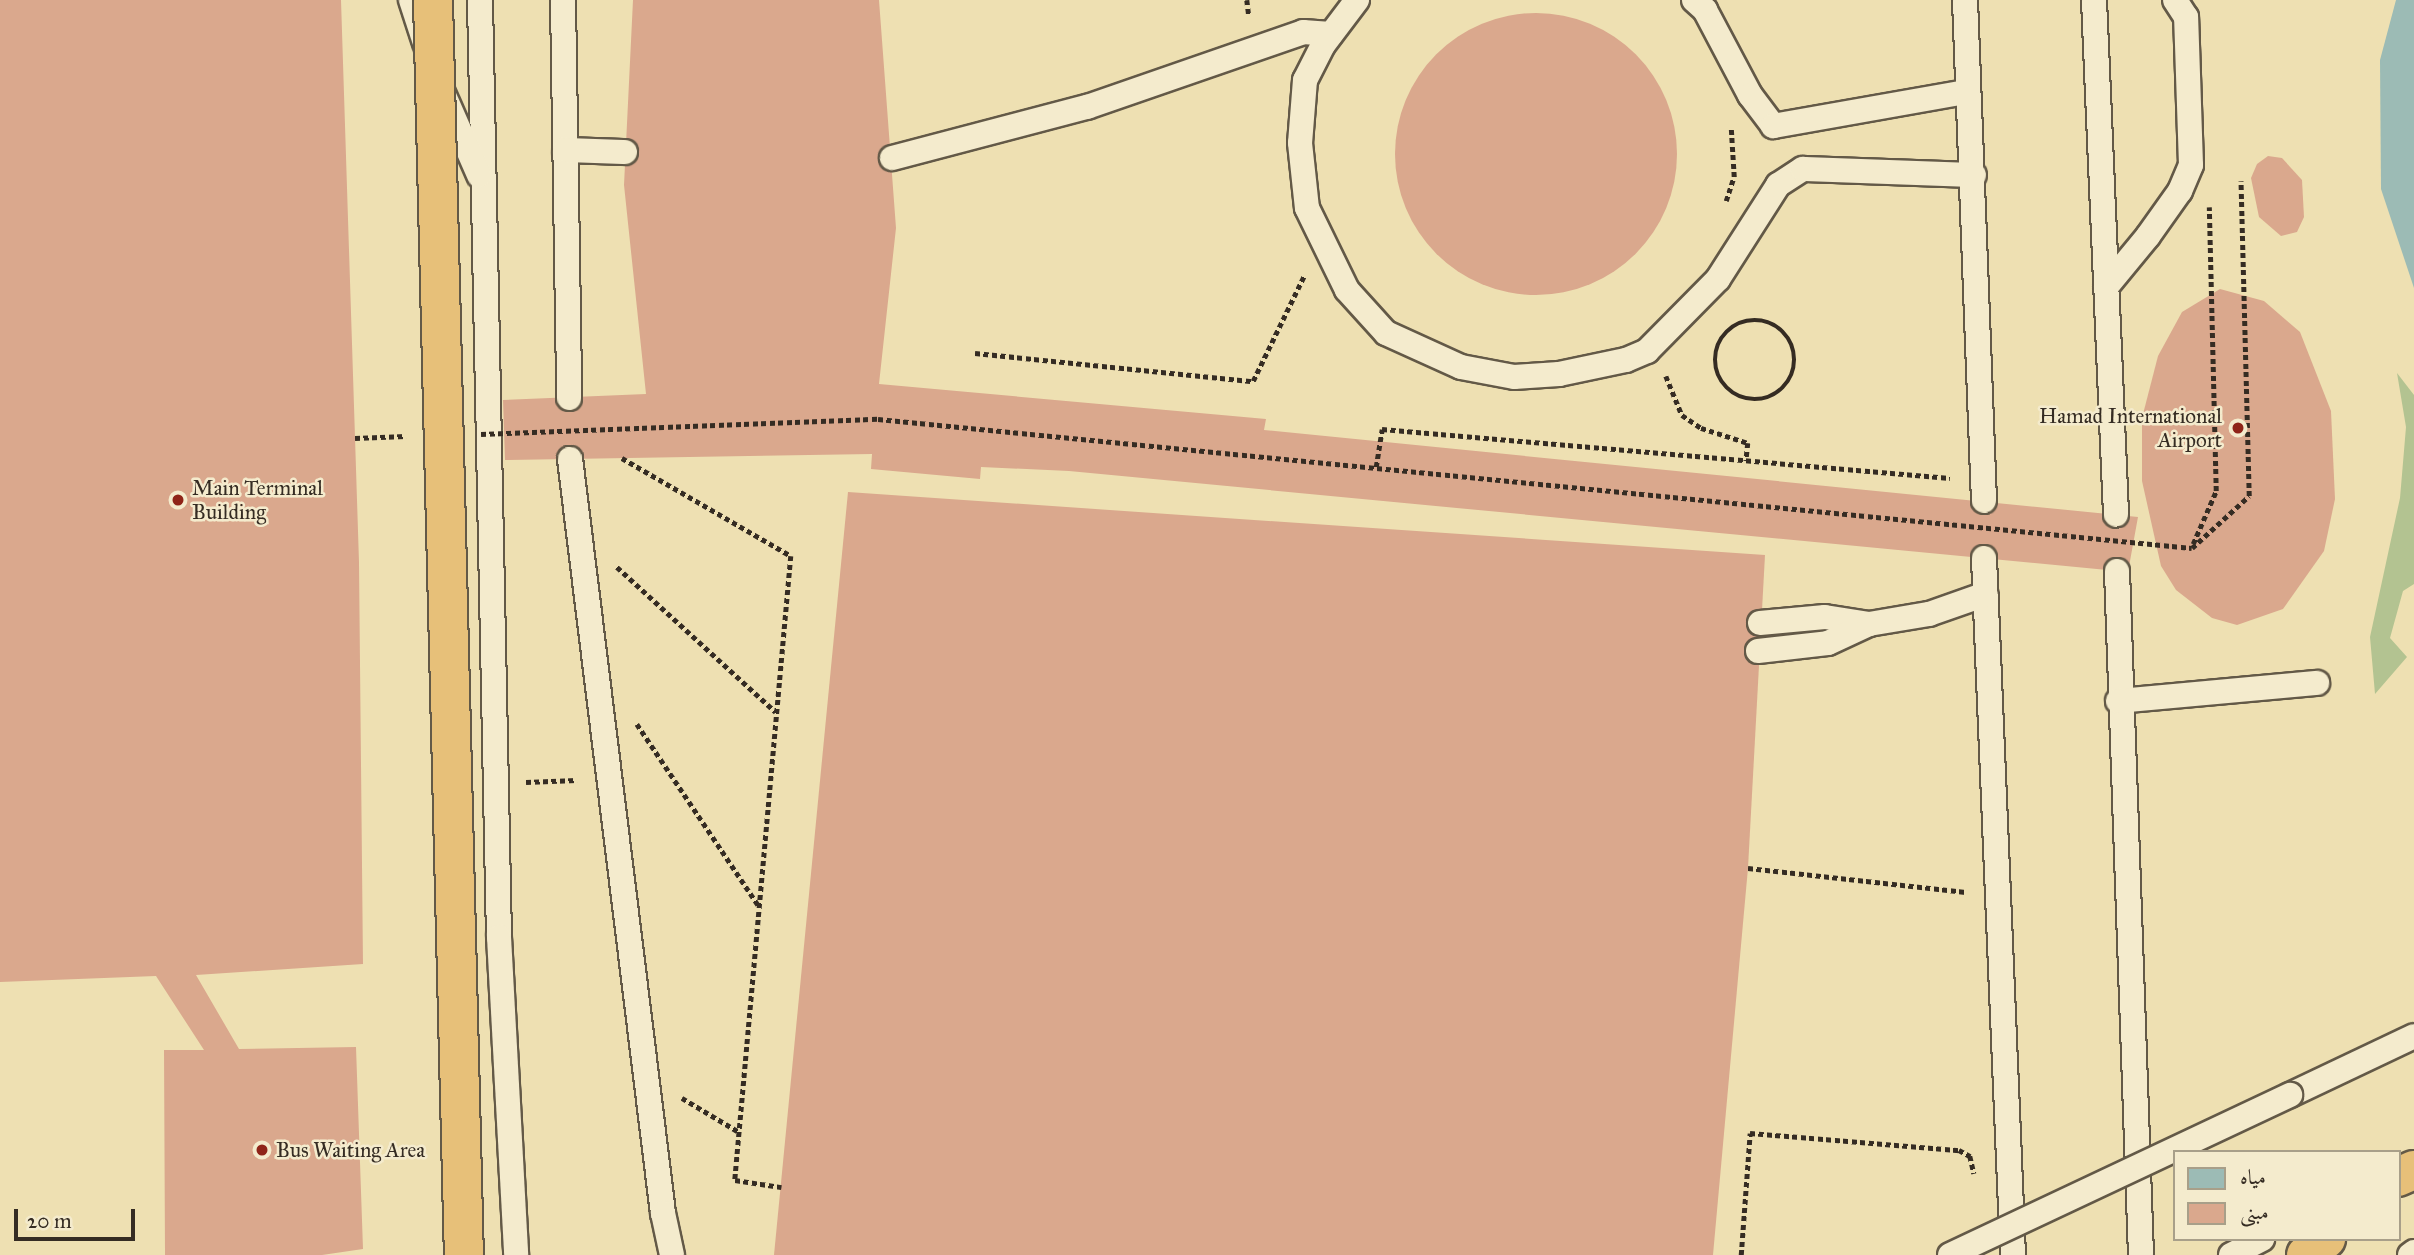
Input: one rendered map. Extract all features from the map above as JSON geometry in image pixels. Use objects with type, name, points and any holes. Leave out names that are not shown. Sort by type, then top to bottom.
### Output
[{"type":"highway","points":[[433,0],[464,1255]]},
{"type":"highway","points":[[2305,1255],[2323,1241]]},
{"type":"lane","points":[[411,0],[432,64],[484,186]]},
{"type":"lane","points":[[480,0],[496,784],[516,1255]]},
{"type":"lane","points":[[563,0],[569,398]]},
{"type":"lane","points":[[1357,0],[1313,63],[1301,101],[1300,143],[1307,208],[1319,240],[1346,290],[1386,333],[1420,352],[1480,372],[1514,377],[1559,374],[1647,351],[1718,279],[1778,185],[1803,169],[1974,175]]},
{"type":"lane","points":[[1694,0],[1705,10],[1751,95],[1773,126],[1965,92]]},
{"type":"lane","points":[[1965,0],[1965,92],[1974,175],[1983,490]]},
{"type":"lane","points":[[2094,0],[2116,515]]},
{"type":"lane","points":[[2106,287],[2148,236],[2180,191],[2191,165],[2186,17],[2175,0]]},
{"type":"lane","points":[[892,158],[1087,107],[1303,32],[1331,34]]},
{"type":"lane","points":[[565,150],[625,152]]},
{"type":"lane","points":[[570,459],[608,778],[672,1255]]},
{"type":"lane","points":[[1984,558],[2001,896],[2013,1255]]},
{"type":"lane","points":[[2117,571],[2118,701],[2141,1255]]},
{"type":"lane","points":[[1758,651],[1828,643],[1869,624],[1929,614],[1986,594]]},
{"type":"lane","points":[[1760,623],[1825,617],[1869,624]]},
{"type":"lane","points":[[2118,701],[2317,683]]},
{"type":"lane","points":[[2173,1150],[2414,1036]]},
{"type":"lane","points":[[1950,1255],[2172,1151]]},
{"type":"lane","points":[[2231,1255],[2258,1241]]},
{"type":"path","points":[[1722,214],[1734,177],[1735,142],[1729,118]]},
{"type":"path","points":[[479,434],[878,419],[2192,548],[2249,496],[2241,181]]},
{"type":"path","points":[[2192,548],[2216,491],[2209,204]]},
{"type":"path","points":[[975,353],[1253,381],[1312,265]]},
{"type":"path","points":[[1763,320],[1789,337],[1795,367],[1778,394],[1747,400],[1722,383],[1715,368],[1715,352],[1732,326],[1763,320]]},
{"type":"path","points":[[1665,372],[1682,415],[1701,428],[1748,443],[1746,461]]},
{"type":"path","points":[[1376,467],[1382,429],[1746,461],[1983,490]]},
{"type":"path","points":[[355,438],[410,436]]},
{"type":"path","points":[[622,458],[791,556],[735,1180],[781,1187]]},
{"type":"path","points":[[607,558],[777,713]]},
{"type":"path","points":[[629,712],[759,907]]},
{"type":"path","points":[[496,784],[608,778]]},
{"type":"path","points":[[1748,868],[2001,896]]},
{"type":"path","points":[[677,1095],[739,1132]]},
{"type":"path","points":[[1741,1255],[1749,1133],[1959,1150],[1970,1156],[1974,1184]]},
{"type":"green space","points":[[2397,373],[2414,395],[2414,584],[2403,591],[2390,638],[2407,657],[2375,694],[2370,637],[2400,498],[2406,427]]},
{"type":"water","points":[[2396,0],[2414,0],[2414,288],[2381,189],[2380,60]]},
{"type":"building","name":"Main Terminal Building","points":[[0,0],[341,0],[359,562],[363,964],[196,975],[239,1049],[356,1047],[363,1249],[322,1255],[165,1255],[164,1050],[204,1050],[156,976],[0,982]]},
{"type":"building","points":[[633,0],[879,0],[896,228],[879,384],[1266,419],[1264,430],[2138,517],[2128,572],[1069,471],[981,467],[980,479],[871,469],[872,454],[505,460],[503,400],[646,394],[624,185]]},
{"type":"building","points":[[1536,13],[1564,16],[1590,24],[1614,37],[1636,54],[1653,76],[1666,100],[1674,126],[1677,154],[1674,182],[1666,208],[1653,232],[1636,254],[1614,271],[1590,284],[1564,292],[1536,295],[1508,292],[1482,284],[1458,271],[1436,254],[1419,232],[1406,208],[1398,182],[1395,154],[1398,126],[1406,100],[1419,76],[1436,54],[1458,37],[1482,24],[1508,16]]},
{"type":"building","points":[[2268,156],[2282,158],[2302,180],[2304,217],[2297,232],[2281,236],[2259,217],[2251,178],[2257,164]]},
{"type":"building","points":[[2220,289],[2264,301],[2300,332],[2331,411],[2335,499],[2324,551],[2283,609],[2237,625],[2212,618],[2176,590],[2161,566],[2142,481],[2142,418],[2158,356],[2182,312]]},
{"type":"building","points":[[848,492],[1765,555],[1748,868],[1713,1255],[774,1255]]},
{"type":"place","name":"Hamad International Airport","points":[[2238,428]]},
{"type":"place","name":"Main Terminal Building","points":[[178,500]]},
{"type":"place","name":"Bus Waiting Area","points":[[262,1150]]}]
